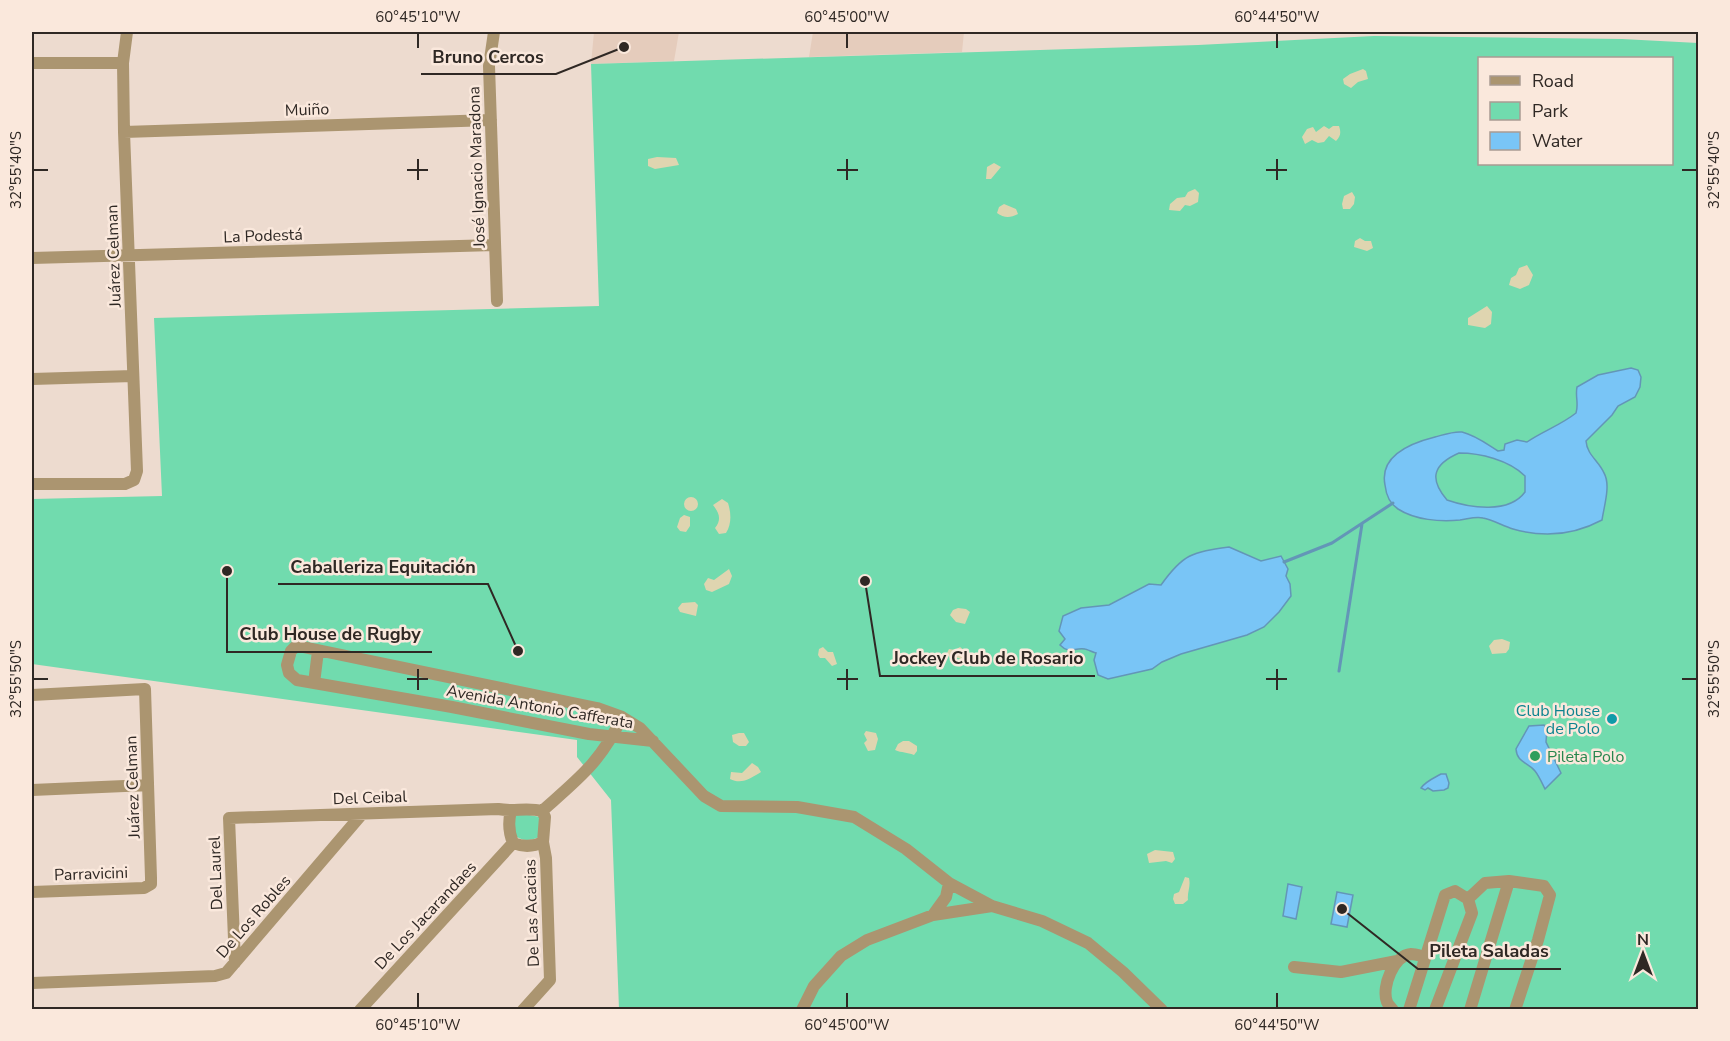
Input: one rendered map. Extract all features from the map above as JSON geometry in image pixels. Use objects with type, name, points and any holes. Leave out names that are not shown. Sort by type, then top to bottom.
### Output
[{"type":"street","name":"Juárez Celman","points":[[32,484],[125,484],[134,480],[137,471],[124,132],[123,63],[127,32]]},
{"type":"street","name":"José Ignacio Maradona","points":[[494,32],[489,66],[497,301]]},
{"type":"street","points":[[32,63],[123,63]]},
{"type":"street","name":"Muiño","points":[[124,132],[491,120]]},
{"type":"street","name":"La Podestá","points":[[32,258],[495,245]]},
{"type":"street","points":[[32,379],[133,376]]},
{"type":"street","name":"Avenida Antonio Cafferata","points":[[653,741],[612,738],[297,680],[289,673],[287,665],[291,651],[295,647],[597,708],[622,717],[640,728],[653,741],[704,796],[721,806],[797,807],[854,817],[906,849],[949,883],[992,906],[1042,921],[1088,943],[1123,972],[1162,1010]]},
{"type":"street","points":[[314,683],[318,651]]},
{"type":"street","name":"Juárez Celman","points":[[32,695],[145,689],[151,884]]},
{"type":"street","points":[[542,811],[597,761],[622,717]]},
{"type":"street","points":[[32,790],[148,785]]},
{"type":"street","name":"Del Ceibal","points":[[229,818],[498,809],[511,811]]},
{"type":"street","points":[[534,809],[542,811],[545,817],[543,842],[536,846],[520,846],[513,843],[510,836],[511,811],[534,809]]},
{"type":"street","name":"De Los Robles","points":[[32,983],[215,976],[226,973],[362,814]]},
{"type":"street","name":"Del Laurel","points":[[229,818],[235,963]]},
{"type":"street","name":"De Las Acacias","points":[[523,1010],[550,980],[546,858],[543,842]]},
{"type":"street","name":"De Los Jacarandaes","points":[[360,1010],[513,843]]},
{"type":"street","points":[[1470,1010],[1509,880]]},
{"type":"street","points":[[1468,899],[1485,883],[1509,880],[1544,885],[1550,895],[1515,1010]]},
{"type":"street","points":[[933,915],[946,897],[949,883]]},
{"type":"street","name":"Parravicini","points":[[32,892],[144,888],[151,884]]},
{"type":"street","points":[[1409,1010],[1445,895],[1455,891],[1468,899],[1472,913],[1435,1010]]},
{"type":"street","points":[[802,1010],[814,986],[841,956],[867,940],[933,915],[992,906]]},
{"type":"street","points":[[1294,967],[1341,972],[1397,961],[1409,954],[1425,957]]},
{"type":"street","points":[[1393,1010],[1387,1002],[1386,992],[1397,961]]},
{"type":"shaded area","points":[[594,32],[679,32],[674,61],[591,64]]},
{"type":"shaded area","points":[[813,32],[964,32],[962,52],[809,57]]},
{"type":"green space","points":[[1374,36],[1622,39],[1698,43],[1698,1009],[619,1009],[611,800],[577,757],[577,740],[32,664],[32,499],[162,496],[154,318],[599,306],[591,64],[1198,45]]},
{"type":"green space","points":[[519,813],[540,817],[541,836],[527,840],[514,835],[515,815]]},
{"type":"sand","points":[[1363,69],[1368,79],[1358,82],[1351,88],[1344,84],[1343,79]]},
{"type":"sand","points":[[1324,126],[1329,129],[1339,126],[1340,134],[1336,141],[1329,136],[1324,142],[1318,143],[1312,140],[1305,144],[1302,137],[1307,129],[1313,127],[1316,132]]},
{"type":"sand","points":[[676,158],[679,165],[655,169],[648,166],[648,159]]},
{"type":"sand","points":[[994,163],[1001,167],[991,179],[986,179],[987,167]]},
{"type":"sand","points":[[1195,189],[1199,193],[1198,202],[1190,206],[1185,205],[1180,211],[1169,210],[1170,204],[1177,198],[1185,197],[1188,192]]},
{"type":"sand","points":[[1352,192],[1355,197],[1354,204],[1350,209],[1343,209],[1344,196]]},
{"type":"sand","points":[[1004,204],[1016,209],[1018,214],[1007,217],[997,213],[999,207]]},
{"type":"sand","points":[[1360,238],[1371,241],[1373,248],[1367,251],[1354,247],[1355,241]]},
{"type":"sand","points":[[1527,265],[1533,275],[1529,285],[1520,289],[1509,285],[1511,278],[1516,275],[1519,268]]},
{"type":"sand","points":[[1487,306],[1492,312],[1491,324],[1485,328],[1468,325],[1468,318]]},
{"type":"sand","points":[[691,497],[696,499],[698,504],[696,509],[691,511],[686,509],[684,504],[686,499]]},
{"type":"sand","points":[[722,499],[728,503],[730,522],[726,533],[719,534],[715,528],[719,516],[713,505]]},
{"type":"sand","points":[[684,515],[690,517],[690,526],[686,532],[680,531],[677,527],[680,518]]},
{"type":"sand","points":[[729,569],[732,576],[729,584],[712,592],[706,590],[704,584],[708,578],[714,580]]},
{"type":"sand","points":[[695,602],[698,605],[696,616],[680,612],[678,608],[682,603]]},
{"type":"sand","points":[[958,608],[970,612],[965,624],[956,622],[950,615]]},
{"type":"sand","points":[[1502,639],[1510,642],[1509,649],[1506,653],[1492,654],[1489,646],[1494,640]]},
{"type":"sand","points":[[823,647],[828,652],[833,652],[837,664],[832,666],[825,658],[820,658],[819,649]]},
{"type":"sand","points":[[960,647],[965,651],[965,655],[961,659],[950,658],[947,653],[949,649],[955,650]]},
{"type":"sand","points":[[866,731],[876,733],[878,739],[875,750],[868,751],[864,743],[867,740],[864,734]]},
{"type":"sand","points":[[744,733],[749,742],[746,746],[739,746],[733,742],[732,735]]},
{"type":"sand","points":[[903,741],[909,741],[917,746],[914,755],[895,750]]},
{"type":"sand","points":[[752,763],[761,772],[742,781],[730,779],[731,772],[742,773]]},
{"type":"sand","points":[[1155,850],[1173,852],[1175,859],[1172,863],[1166,861],[1149,863],[1147,854]]},
{"type":"sand","points":[[1185,877],[1189,878],[1188,900],[1183,904],[1175,904],[1174,894],[1179,892]]},
{"type":"water","points":[[1631,368],[1638,370],[1641,377],[1640,387],[1635,397],[1618,406],[1586,441],[1606,478],[1602,520],[1570,532],[1536,534],[1513,529],[1480,517],[1444,521],[1420,518],[1405,513],[1391,502],[1387,495],[1384,475],[1392,458],[1407,447],[1448,433],[1459,432],[1476,437],[1498,451],[1504,450],[1505,444],[1517,440],[1527,442],[1576,413],[1577,387],[1598,375]],"holes":[[[1459,453],[1494,458],[1518,470],[1525,476],[1525,492],[1509,504],[1499,506],[1478,507],[1447,500],[1437,485],[1436,472],[1451,457]]]},
{"type":"water","points":[[1229,547],[1261,561],[1281,556],[1288,569],[1286,576],[1290,584],[1291,596],[1264,627],[1247,635],[1181,654],[1152,669],[1108,679],[1098,675],[1094,660],[1096,653],[1085,649],[1067,650],[1060,645],[1065,639],[1059,631],[1063,616],[1081,608],[1109,605],[1149,584],[1161,585],[1189,556]]},
{"type":"water","name":"Pileta Polo","points":[[1544,725],[1547,729],[1546,742],[1561,773],[1545,789],[1535,771],[1518,757],[1516,749],[1529,726]]},
{"type":"water","points":[[1441,774],[1446,774],[1448,788],[1433,791],[1421,788],[1428,782]]},
{"type":"water","points":[[1288,884],[1302,887],[1296,919],[1283,916]]},
{"type":"water","points":[[1337,892],[1353,895],[1347,927],[1331,924]]},
{"type":"waterway","points":[[1284,562],[1332,543],[1393,503]]},
{"type":"waterway","points":[[1339,671],[1362,524]]},
{"type":"place","name":"Bruno Cercos","points":[[624,47]]},
{"type":"place","name":"Club House de Rugby","points":[[227,571]]},
{"type":"place","name":"Jockey Club de Rosario","points":[[865,581]]},
{"type":"place","name":"Caballeriza Equitación","points":[[518,651]]},
{"type":"place","name":"Club House de Polo","points":[[1612,719]]},
{"type":"place","name":"Pileta Polo","points":[[1535,756]]},
{"type":"place","name":"Pileta Saladas","points":[[1342,909]]}]
